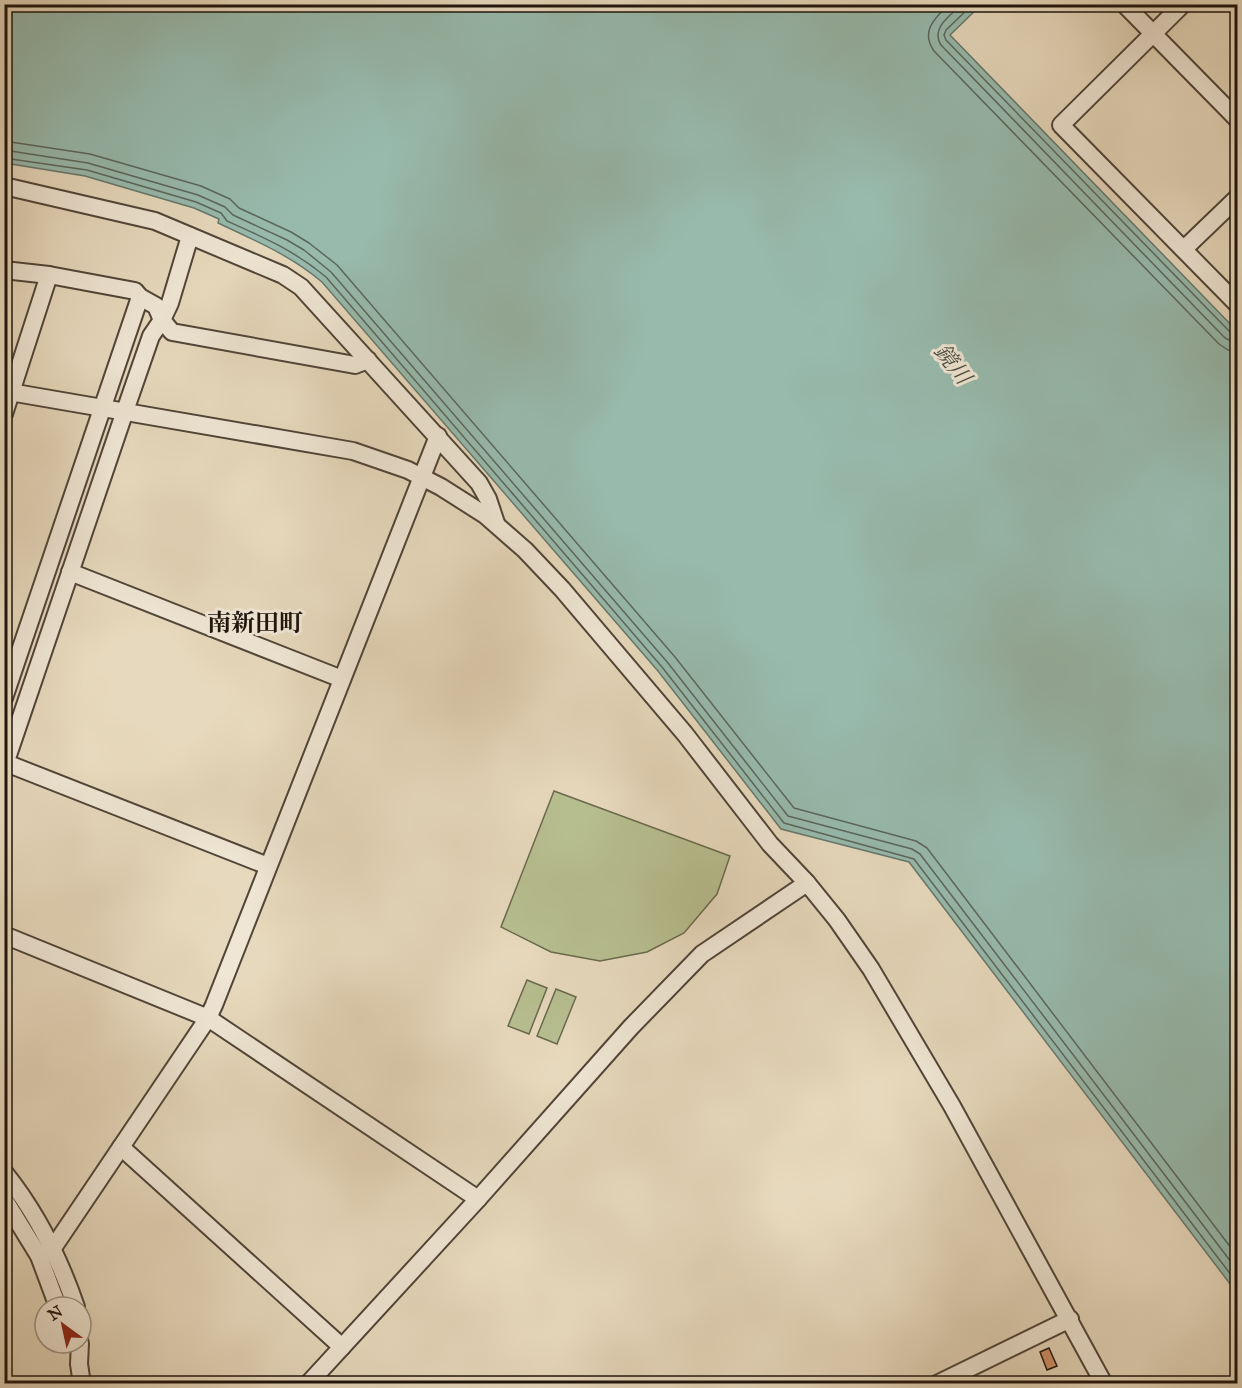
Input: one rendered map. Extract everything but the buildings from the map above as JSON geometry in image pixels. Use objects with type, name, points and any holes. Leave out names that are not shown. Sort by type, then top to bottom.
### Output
[{"type":"street","points":[[1124,4],[1238,120]]},
{"type":"street","points":[[1183,4],[1061,125],[1238,304]]},
{"type":"street","points":[[4,186],[155,221],[283,275],[301,287],[479,483],[488,499],[496,524]]},
{"type":"street","points":[[1184,249],[1238,197]]},
{"type":"street","points":[[190,236],[170,303],[151,336],[5,765],[268,866]]},
{"type":"street","points":[[4,270],[49,275],[135,291],[140,297],[156,306],[162,320],[172,332],[355,365],[368,360]]},
{"type":"street","points":[[4,414],[8,391],[49,275]]},
{"type":"street","points":[[4,698],[140,297]]},
{"type":"street","points":[[8,391],[353,451],[378,458],[450,492],[496,524],[525,550],[685,734],[770,844],[807,883],[837,920],[871,969],[952,1106],[1104,1383]]},
{"type":"street","points":[[46,1252],[121,1147],[207,1018],[438,436]]},
{"type":"street","points":[[70,572],[342,679]]},
{"type":"street","points":[[308,1383],[478,1199],[631,1028],[702,954],[807,883]]},
{"type":"street","points":[[4,935],[207,1018],[478,1199]]},
{"type":"street","points":[[121,1147],[342,1347]]},
{"type":"street","points":[[4,1172],[37,1217],[55,1295]]},
{"type":"street","points":[[4,1199],[46,1252],[69,1295]]},
{"type":"street","points":[[937,1383],[1070,1319]]},
{"type":"street","points":[[75,1355],[79,1364]]},
{"type":"street","points":[[79,1355],[82,1383]]},
{"type":"green space","points":[[554,791],[730,856],[717,894],[684,933],[647,952],[600,961],[551,952],[501,927]]},
{"type":"green space","points":[[527,980],[547,988],[529,1034],[508,1026]]},
{"type":"green space","points":[[556,989],[576,997],[557,1044],[537,1036]]},
{"type":"water","name":"鏡川","points":[[4,5],[981,5],[950,35],[1237,331],[1237,1293],[909,862],[781,829],[658,671],[322,282],[285,256],[218,223],[219,219],[194,208],[85,176],[5,163]]},
{"type":"district","name":"南新田町","points":[[255,623]]}]
